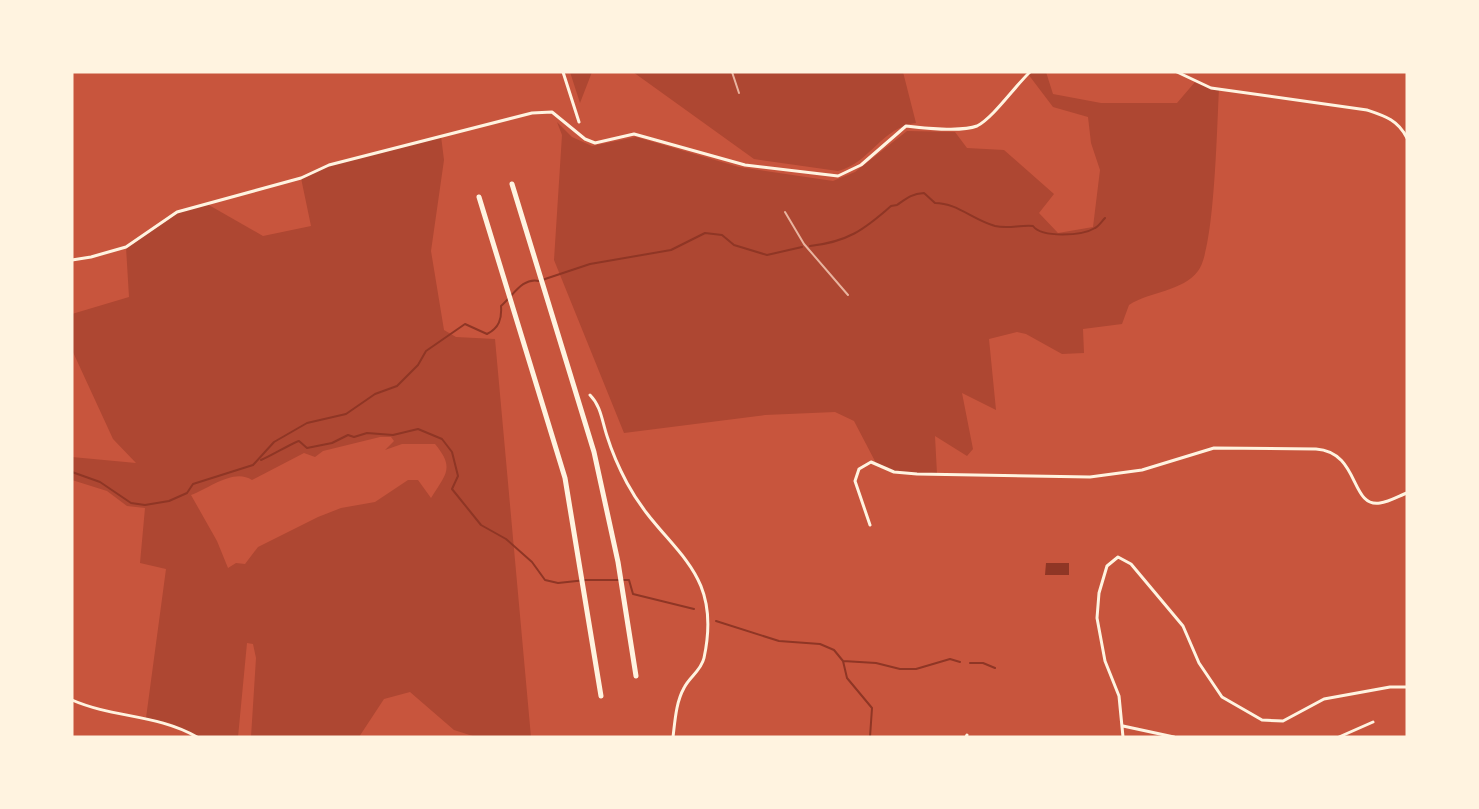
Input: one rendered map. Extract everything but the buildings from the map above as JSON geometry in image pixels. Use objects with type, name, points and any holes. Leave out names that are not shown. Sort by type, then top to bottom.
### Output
[{"type":"highway","points":[[512,184],[594,452],[618,562],[636,676]]},
{"type":"highway","points":[[479,196],[565,478],[601,696]]},
{"type":"street","points":[[563,72],[579,122]]},
{"type":"street","points":[[72,260],[126,247],[177,212],[301,178],[329,165],[532,113],[552,112],[585,140],[595,143],[634,134],[745,165],[838,176],[861,165],[906,126],[976,126],[990,116],[1013,88],[1030,72]]},
{"type":"street","points":[[1177,72],[1211,88],[1367,110],[1388,117],[1402,127],[1407,138]]},
{"type":"street","points":[[590,394],[598,405],[617,463],[627,483],[649,516],[690,561],[700,579],[707,601],[708,621],[703,662],[683,690],[672,737]]},
{"type":"street","points":[[870,525],[855,481],[859,469],[871,462],[890,471],[906,473],[1090,477],[1151,468],[1214,448],[1316,449],[1330,451],[1341,458],[1362,496],[1368,502],[1383,502],[1407,493]]},
{"type":"street","points":[[1123,737],[1119,696],[1105,661],[1097,618],[1099,593],[1107,566],[1115,557],[1123,558],[1131,564],[1183,626],[1207,677],[1222,697],[1262,720],[1283,721],[1324,699],[1390,687],[1407,687]]},
{"type":"street","points":[[72,700],[114,714],[170,723],[196,737]]},
{"type":"street","points":[[1339,737],[1373,722]]},
{"type":"street","points":[[1123,726],[1174,737]]},
{"type":"shaded area","points":[[570,72],[592,72],[580,103]]},
{"type":"shaded area","points":[[633,72],[903,72],[916,123],[894,131],[859,161],[838,171],[754,159]]},
{"type":"shaded area","points":[[1046,72],[1053,94],[1101,103],[1177,103],[1195,82],[1219,89],[1212,213],[1204,259],[1198,271],[1191,278],[1175,287],[1129,305],[1122,324],[1083,329],[1084,353],[1062,354],[1026,334],[1017,332],[989,339],[996,410],[962,393],[973,449],[967,456],[935,436],[937,474],[894,472],[877,465],[854,421],[835,412],[765,415],[624,433],[554,260],[562,135],[557,122],[572,137],[592,146],[636,137],[739,167],[833,181],[855,172],[907,131],[955,132],[967,148],[1004,150],[1054,194],[1039,213],[1058,233],[1093,227],[1100,170],[1091,143],[1088,117],[1053,107],[1028,74]]},
{"type":"shaded area","points":[[441,136],[444,160],[431,251],[444,330],[456,337],[495,339],[531,737],[476,737],[454,730],[410,692],[384,699],[359,737],[251,737],[256,658],[253,644],[247,643],[238,737],[197,737],[170,723],[146,718],[166,569],[140,563],[145,508],[127,506],[107,491],[72,480],[72,457],[136,463],[113,439],[72,350],[72,314],[129,297],[126,247],[177,212],[207,204],[263,236],[311,226],[301,178],[329,165]],"holes":[[[380,437],[391,437],[394,441],[385,450],[402,444],[435,444],[441,452],[445,459],[446,471],[431,498],[418,480],[408,480],[375,502],[341,508],[318,517],[258,547],[245,564],[236,563],[228,568],[217,541],[191,495],[222,480],[238,476],[252,480],[304,453],[315,457],[323,451]]]},
{"type":"shaded area","points":[[1046,563],[1069,563],[1069,575],[1045,575]]},
{"type":"waterway","points":[[810,246],[854,234],[891,206],[897,205],[912,195],[924,193],[935,203],[951,206],[1000,227],[1033,226],[1038,230],[1053,234],[1072,234],[1089,231],[1105,218]]},
{"type":"waterway","points":[[72,472],[100,482],[131,503],[145,505],[169,501],[187,493],[193,484],[253,465],[274,442],[307,423],[346,414],[375,394],[397,386],[418,365],[426,351],[465,324],[487,334],[491,332],[499,323],[501,306],[518,288],[528,282],[539,281],[590,264],[671,250],[705,233],[722,235],[734,245],[767,255],[802,247]]},
{"type":"waterway","points":[[261,460],[299,441],[307,448],[332,443],[348,435],[354,437],[367,433],[393,435],[418,429],[442,439],[452,452],[458,476],[452,489],[481,525],[506,539],[532,562],[545,580],[558,583],[586,580],[629,580],[633,594],[694,609]]},
{"type":"waterway","points":[[716,621],[779,641],[820,644],[834,650],[843,661],[876,663],[900,669],[916,669],[950,659],[960,662]]},
{"type":"waterway","points":[[843,661],[847,678],[872,708],[870,737]]},
{"type":"waterway","points":[[970,663],[983,663],[995,668]]},
{"type":"railway","points":[[732,72],[739,93]]},
{"type":"railway","points":[[785,212],[804,244],[848,295]]}]
